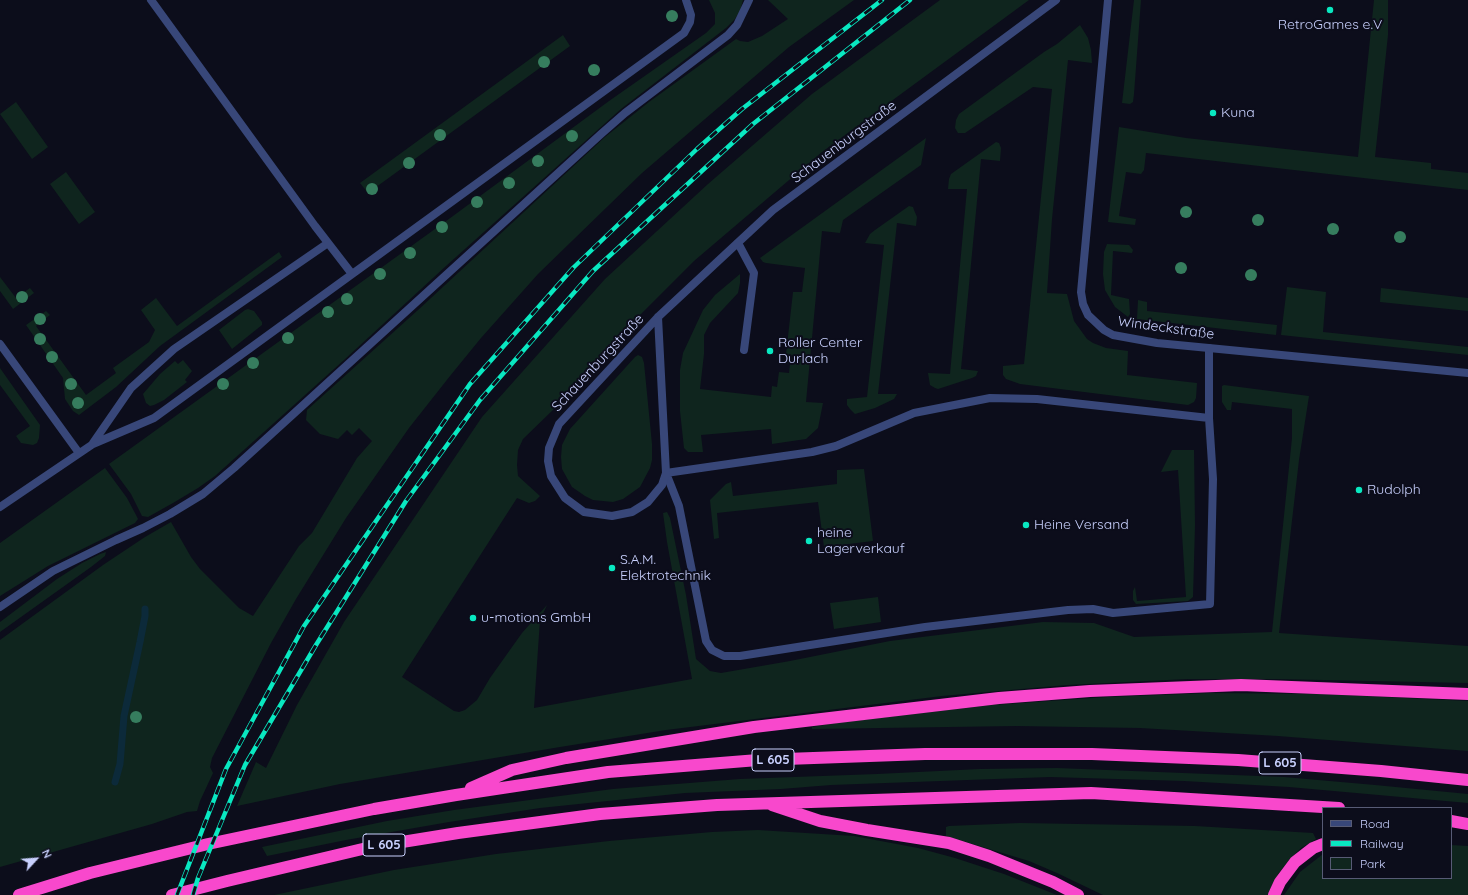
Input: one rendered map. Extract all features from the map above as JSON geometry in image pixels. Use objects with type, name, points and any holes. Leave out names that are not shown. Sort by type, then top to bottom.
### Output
[{"type":"highway","points":[[456,795],[512,770],[566,758],[754,727],[999,698],[1090,691],[1241,685],[1468,694]]},
{"type":"highway","name":"L 605","points":[[19,895],[90,873],[208,844],[374,809],[608,772],[758,760],[925,754],[1092,754],[1238,760],[1381,771],[1468,780]]},
{"type":"highway","name":"L 605","points":[[172,895],[227,880],[371,847],[450,834],[600,814],[717,805],[1091,793],[1322,807]]},
{"type":"highway","points":[[766,803],[820,821],[949,843],[989,856],[1053,882],[1078,895]]},
{"type":"highway","points":[[1452,822],[1468,825]]},
{"type":"highway","points":[[1452,826],[1468,825]]},
{"type":"highway","points":[[1274,895],[1280,882],[1295,862],[1313,848],[1322,844]]},
{"type":"street","points":[[151,0],[352,274]]},
{"type":"street","points":[[0,507],[93,444],[154,418],[684,33],[690,22],[690,14],[686,0]]},
{"type":"street","points":[[0,607],[53,571],[143,528],[203,494],[234,468],[625,113],[728,35],[737,25],[749,0]]},
{"type":"street","name":"Schauenburgstraße","points":[[658,317],[666,474],[662,485],[648,502],[632,512],[612,516],[584,512],[565,498],[551,476],[548,461],[549,448],[559,424],[658,317],[773,210],[1056,0]]},
{"type":"street","name":"Windeckstraße","points":[[1108,0],[1082,275],[1081,292],[1083,304],[1088,315],[1104,330],[1113,335],[1157,343],[1468,373]]},
{"type":"street","points":[[93,444],[131,388],[174,349],[328,243]]},
{"type":"street","points":[[738,243],[754,273],[744,350]]},
{"type":"street","points":[[0,344],[79,453]]},
{"type":"street","points":[[1209,348],[1209,418],[1213,479],[1210,604],[1113,613],[1093,609],[1068,610],[925,627],[740,656],[724,656],[712,650],[706,641],[679,506],[666,474],[812,452],[836,446],[914,413],[990,398],[1037,400],[1209,418]]},
{"type":"green space","points":[[709,0],[743,0],[740,11],[735,19],[726,28],[621,109],[215,476],[198,488],[148,517],[142,516],[131,494],[109,464],[453,216],[609,101],[706,33],[715,24],[715,13]]},
{"type":"green space","points":[[768,0],[854,0],[789,47],[642,173],[538,274],[481,338],[450,376],[409,428],[346,518],[296,599],[271,643],[212,758],[210,767],[213,773],[197,811],[187,812],[152,824],[0,867],[0,640],[103,565],[145,537],[171,522],[191,557],[200,569],[239,608],[253,616],[299,546],[312,533],[357,458],[372,441],[359,428],[352,435],[347,430],[338,439],[320,434],[306,420],[307,410],[418,310],[605,137],[649,102],[736,39],[748,42],[762,36],[788,19]]},
{"type":"green space","points":[[940,0],[1029,0],[822,152],[694,261],[636,319],[555,408],[523,439],[518,450],[518,476],[540,496],[535,501],[529,503],[517,498],[402,677],[454,711],[459,712],[465,710],[477,700],[490,678],[522,633],[547,605],[540,620],[534,708],[692,679],[667,542],[663,513],[667,512],[670,518],[686,595],[696,659],[710,671],[721,673],[890,641],[1043,622],[1094,623],[1134,637],[1272,632],[1292,438],[1292,409],[1232,402],[1231,410],[1227,410],[1222,402],[1222,386],[1224,385],[1309,396],[1299,460],[1279,633],[1468,646],[1468,683],[1275,679],[1188,679],[1067,685],[942,696],[666,730],[340,784],[237,806],[256,762],[266,768],[297,705],[344,622],[482,417],[605,279],[708,184],[812,94]]},
{"type":"green space","points":[[1134,0],[1141,0],[1134,94],[1133,102],[1130,104],[1122,103]]},
{"type":"green space","points":[[1374,0],[1388,0],[1388,35],[1375,157],[1431,163],[1431,169],[1468,173],[1468,190],[1146,153],[1144,170],[1141,174],[1126,172],[1119,216],[1136,219],[1135,225],[1108,222],[1119,127],[1186,138],[1358,157]]},
{"type":"green space","points":[[1080,25],[1088,38],[1092,63],[1068,60],[1052,219],[1047,293],[1067,294],[1074,321],[1087,339],[1106,348],[1128,351],[1127,375],[1197,383],[1196,398],[1194,402],[1188,405],[1020,384],[1006,379],[1003,375],[1003,366],[1024,364],[1052,89],[1033,87],[965,133],[958,133],[955,128],[956,120],[959,114],[1057,44]]},
{"type":"green space","points":[[563,35],[570,46],[368,193],[360,183]]},
{"type":"green space","points":[[16,102],[48,147],[32,159],[0,114]]},
{"type":"green space","points":[[926,138],[921,165],[843,220],[840,233],[822,231],[806,402],[823,403],[818,428],[806,439],[772,444],[771,429],[701,435],[703,452],[688,452],[684,448],[680,411],[680,370],[683,353],[703,310],[715,295],[740,274],[738,293],[710,323],[704,335],[704,354],[700,389],[771,397],[772,386],[777,387],[779,372],[789,373],[790,364],[785,363],[793,292],[802,292],[805,268],[766,263],[760,258]]},
{"type":"green space","points":[[996,142],[999,143],[1001,148],[1000,161],[981,159],[961,369],[978,371],[976,376],[972,378],[938,389],[930,385],[928,373],[950,374],[967,189],[948,189],[949,179],[951,174]]},
{"type":"green space","points":[[66,172],[95,212],[79,224],[50,184]]},
{"type":"green space","points":[[909,206],[913,207],[917,217],[916,226],[897,223],[878,394],[897,394],[894,399],[875,408],[855,414],[847,405],[847,399],[867,397],[884,245],[865,243],[870,234]]},
{"type":"green space","points":[[1107,244],[1129,245],[1133,250],[1132,253],[1113,251],[1111,295],[1129,299],[1130,314],[1128,317],[1115,307],[1105,290],[1103,274],[1104,252]]},
{"type":"green space","points":[[279,252],[282,257],[160,346],[116,387],[79,415],[73,411],[65,399],[63,378],[26,325],[46,311],[50,315],[36,326],[86,395],[116,373],[113,368],[149,342],[155,330],[141,310],[156,298],[177,326]]},
{"type":"green space","points":[[0,277],[16,298],[30,288],[34,293],[13,309],[0,291]]},
{"type":"green space","points":[[1287,287],[1326,292],[1323,332],[1468,347],[1468,355],[1281,335]]},
{"type":"green space","points":[[1381,288],[1468,298],[1468,311],[1380,302]]},
{"type":"green space","points":[[1138,300],[1147,302],[1147,311],[1277,325],[1276,335],[1137,319]]},
{"type":"green space","points":[[248,309],[254,311],[262,322],[262,325],[232,349],[219,330]]},
{"type":"green space","points":[[638,355],[642,357],[644,363],[652,444],[652,460],[650,468],[640,487],[623,499],[613,502],[593,500],[572,487],[562,469],[562,445],[570,429]]},
{"type":"green space","points":[[183,360],[192,371],[185,380],[187,382],[164,400],[150,406],[146,403],[143,394],[160,374],[175,361],[178,364]]},
{"type":"green space","points":[[0,368],[40,425],[39,438],[37,443],[33,445],[21,443],[16,436],[30,426],[0,385]]},
{"type":"green space","points":[[1172,450],[1194,450],[1195,525],[1193,597],[1188,601],[1136,604],[1133,600],[1133,591],[1135,587],[1137,601],[1186,597],[1178,470],[1161,472]]},
{"type":"green space","points":[[105,468],[127,498],[138,519],[135,523],[48,566],[0,596],[0,543]]},
{"type":"green space","points":[[864,469],[873,541],[824,547],[818,502],[717,513],[719,538],[714,539],[710,500],[726,484],[731,482],[733,496],[837,484],[837,470]]},
{"type":"green space","points":[[106,552],[105,556],[91,567],[0,632],[0,622],[57,579],[82,563]]},
{"type":"green space","points":[[878,597],[881,622],[834,629],[830,603]]},
{"type":"green space","points":[[1209,693],[1321,694],[1468,701],[1468,751],[1278,736],[1140,728],[1017,726],[812,729],[812,727],[836,723],[992,705],[1107,697]]},
{"type":"green space","points":[[1057,768],[1284,777],[1468,794],[1468,803],[1289,787],[1184,781],[1050,777],[831,785],[781,789],[685,793],[540,808],[346,840],[267,856],[262,847],[387,821],[454,810],[613,789],[740,779],[980,769]]},
{"type":"green space","points":[[1020,823],[1195,826],[1313,833],[1316,839],[1301,848],[1289,860],[1278,874],[1268,895],[1103,895],[1029,861],[946,836],[946,827],[949,826]]},
{"type":"green space","points":[[758,830],[854,836],[918,848],[1004,874],[1057,895],[274,895],[394,870],[496,854],[609,841],[712,832]]},
{"type":"green space","points":[[1452,845],[1468,846],[1468,895],[1284,895],[1300,872],[1322,855],[1322,879],[1452,879]]},
{"type":"waterway","points":[[115,782],[120,764],[124,716],[140,642],[145,609]]},
{"type":"railway","points":[[177,895],[226,769],[304,626],[470,384],[574,267],[697,149],[742,109],[882,0]]},
{"type":"railway","points":[[193,895],[198,878],[245,765],[316,645],[406,501],[480,400],[593,271],[753,124],[910,0]]},
{"type":"place","name":"RetroGames e.V","points":[[1330,10]]},
{"type":"place","name":"Kuna","points":[[1213,113]]},
{"type":"place","name":"Roller Center Durlach","points":[[770,351]]},
{"type":"place","name":"Rudolph","points":[[1359,490]]},
{"type":"place","name":"Heine Versand","points":[[1026,525]]},
{"type":"place","name":"heine Lagerverkauf","points":[[809,541]]},
{"type":"place","name":"S.A.M. Elektrotechnik","points":[[612,568]]},
{"type":"place","name":"u-motions GmbH","points":[[473,618]]}]
